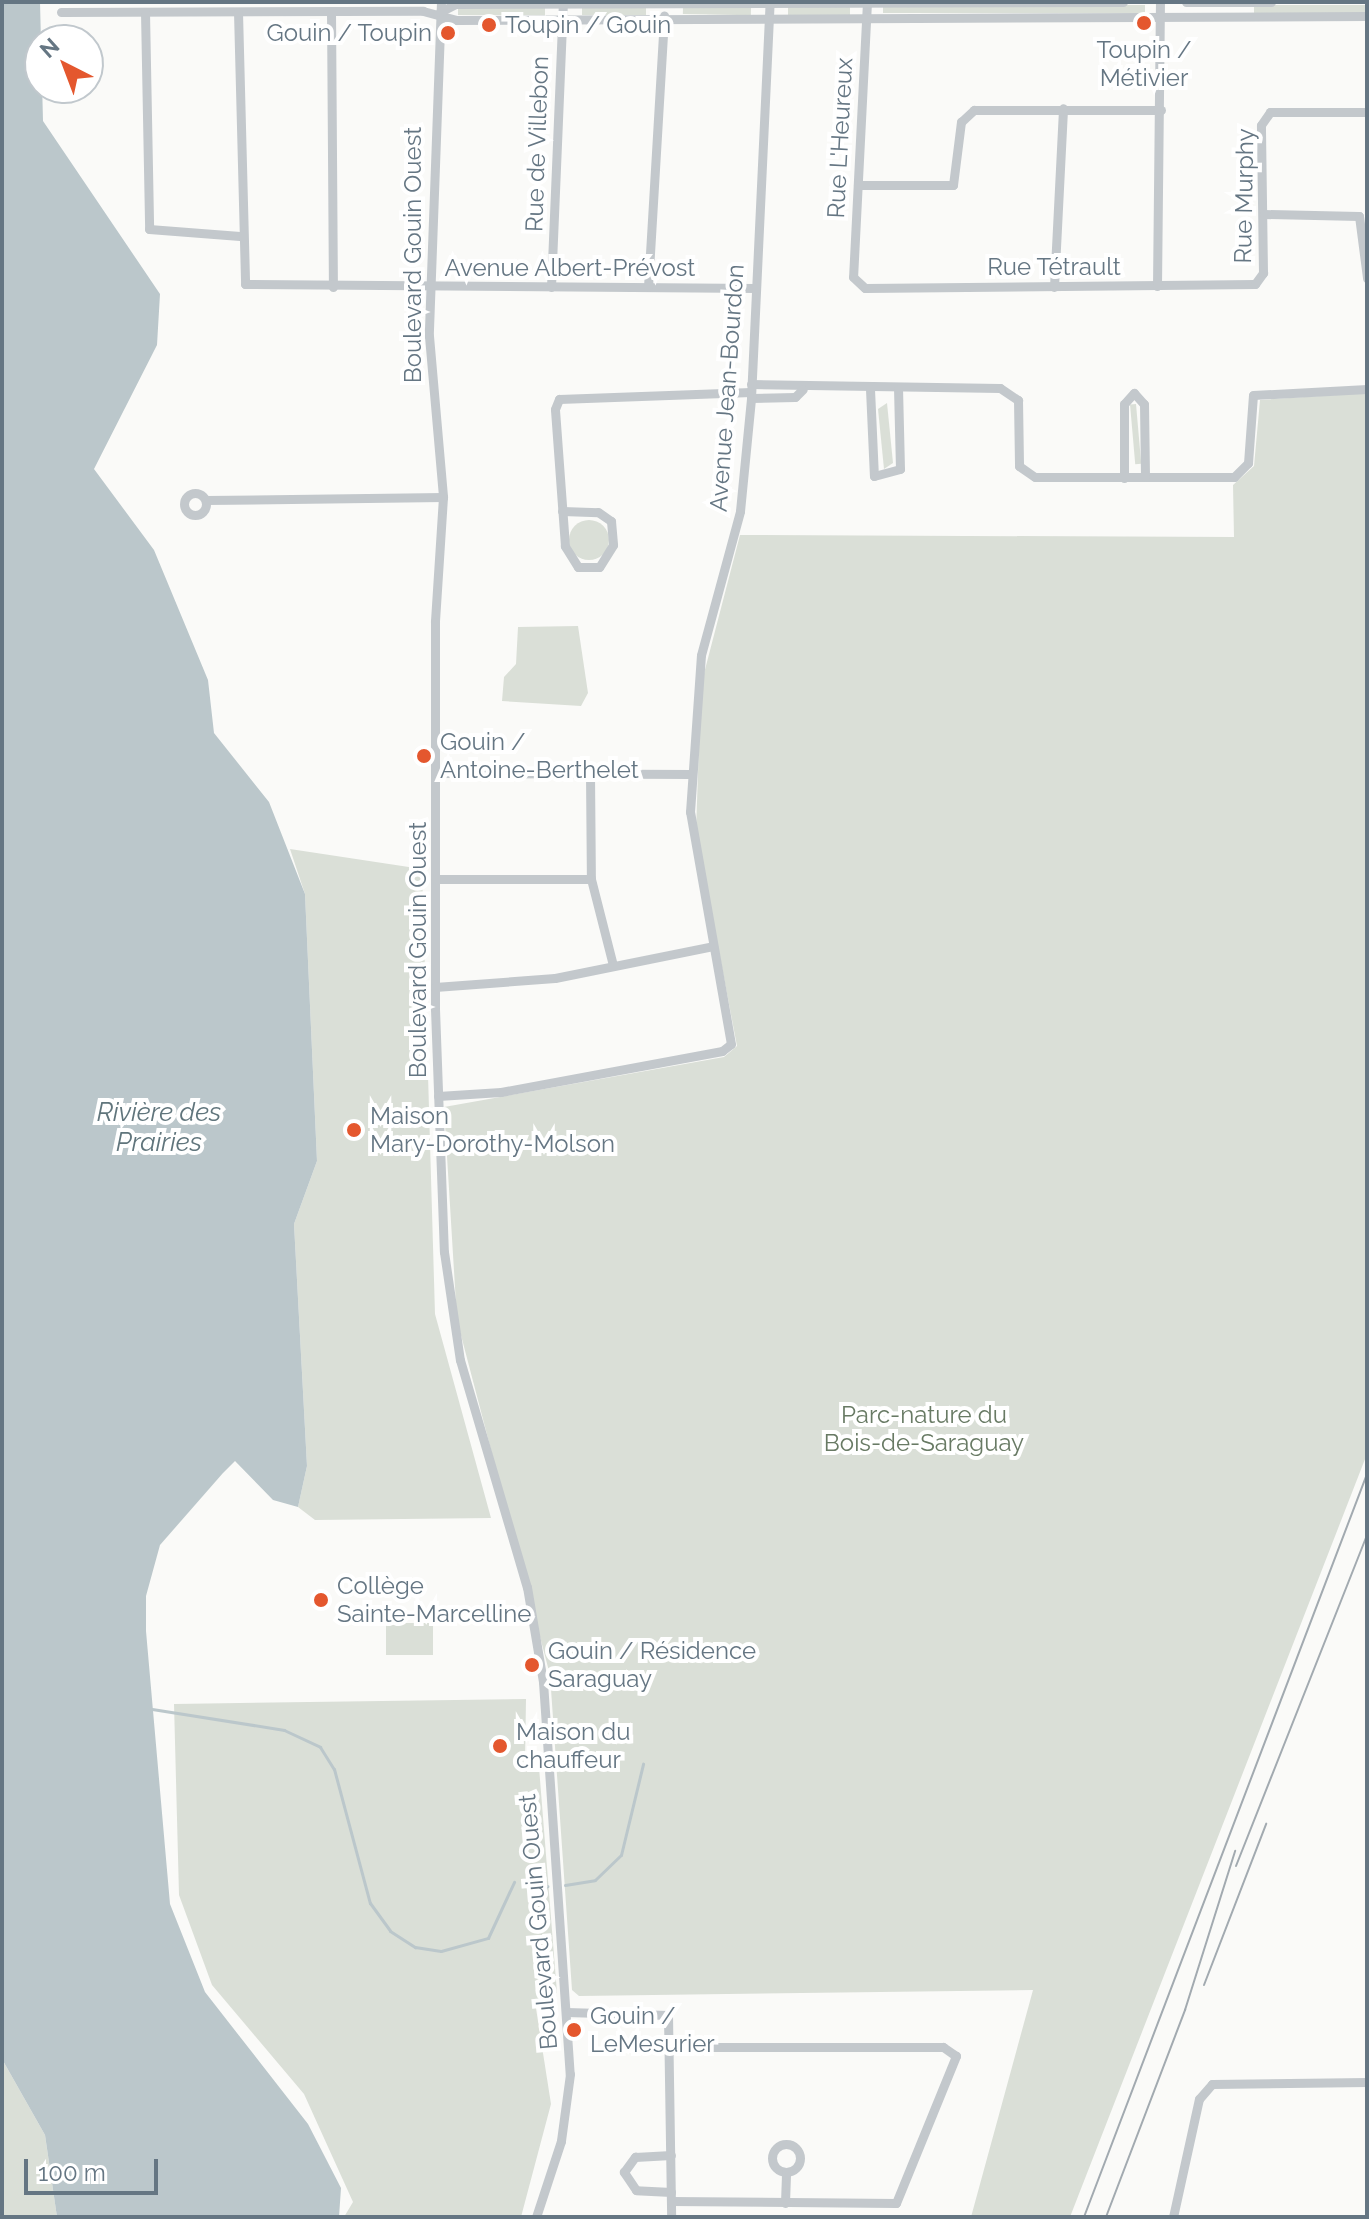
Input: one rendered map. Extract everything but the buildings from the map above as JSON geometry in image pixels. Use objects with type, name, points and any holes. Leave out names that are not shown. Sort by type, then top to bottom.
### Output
[{"type":"street","name":"Rue L'Heureux","points":[[853,277],[867,2]]},
{"type":"street","points":[[61,12],[130,7],[145,12],[178,7],[238,12],[261,7],[331,11],[456,4],[1123,2]]},
{"type":"street","points":[[1157,286],[1160,2]]},
{"type":"street","points":[[1186,2],[1271,2]]},
{"type":"street","points":[[1239,17],[1240,2]]},
{"type":"street","name":"Rue de Villebon","points":[[551,287],[563,3]]},
{"type":"street","points":[[648,287],[665,3]]},
{"type":"street","name":"Avenue Jean-Bourdon","points":[[438,1096],[501,1092],[722,1051],[733,1036],[693,851],[692,774],[701,655],[740,511],[751,391],[770,3]]},
{"type":"street","points":[[440,7],[456,20],[1367,16]]},
{"type":"street","name":"Boulevard Gouin Ouest","points":[[440,7],[429,287],[443,497],[435,622],[438,1096],[453,1330],[540,1653],[566,2012],[566,2116],[536,2217]]},
{"type":"street","points":[[331,11],[333,287]]},
{"type":"street","points":[[145,12],[149,229],[240,236],[238,12]]},
{"type":"street","points":[[858,185],[953,185],[965,113],[1063,108],[1161,110]]},
{"type":"street","points":[[1054,287],[1063,108]]},
{"type":"street","name":"Rue Murphy","points":[[1259,282],[1264,214],[1261,125],[1270,112],[1367,112]]},
{"type":"street","points":[[1264,214],[1356,214],[1367,278]]},
{"type":"street","name":"Avenue Albert-Prévost","points":[[240,236],[242,281],[333,287],[756,288]]},
{"type":"street","name":"Rue Tétrault","points":[[853,277],[865,288],[1157,286],[1259,282]]},
{"type":"street","points":[[562,511],[598,512],[611,521],[613,545],[599,567],[578,567],[569,557],[562,511],[559,399],[751,391],[795,397],[803,389],[1010,392],[1018,400],[1025,475],[1124,478],[1242,475],[1249,404],[1261,390],[1367,389]]},
{"type":"street","points":[[870,389],[874,476],[900,469],[898,389]]},
{"type":"street","points":[[1124,478],[1124,404],[1134,393],[1144,404],[1145,477]]},
{"type":"street","points":[[206,500],[443,497]]},
{"type":"street","points":[[437,773],[692,774]]},
{"type":"street","points":[[590,774],[591,879],[613,965]]},
{"type":"street","points":[[436,879],[591,879]]},
{"type":"street","points":[[435,987],[500,985],[713,946]]},
{"type":"street","points":[[566,2012],[668,2015],[671,2047],[671,2217]]},
{"type":"street","points":[[671,2047],[954,2050],[955,2063],[899,2201],[785,2203],[671,2197],[633,2189],[624,2172],[635,2157],[671,2155]]},
{"type":"street","points":[[1173,2217],[1199,2099],[1212,2084],[1367,2082]]},
{"type":"street","points":[[785,2203],[786,2172]]},
{"type":"green space","points":[[883,5],[1145,5],[1145,13],[883,13]]},
{"type":"green space","points":[[1254,5],[1365,5],[1365,13],[1254,13]]},
{"type":"green space","points":[[582,6],[646,6],[646,15],[582,15]]},
{"type":"green space","points":[[683,6],[751,7],[751,15],[683,14]]},
{"type":"green space","points":[[788,6],[850,6],[850,15],[788,15]]},
{"type":"green space","points":[[458,7],[545,7],[545,15],[458,15]]},
{"type":"green space","name":"Parc-nature du Bois-de-Saraguay","points":[[1367,393],[1367,1454],[1070,2217],[971,2217],[1033,1990],[579,1996],[572,1990],[550,1675],[457,1320],[444,1107],[724,1057],[737,1046],[696,831],[701,685],[740,535],[1234,537],[1233,485],[1254,466],[1260,400]]},
{"type":"green space","points":[[887,403],[893,463],[884,469],[878,409]]},
{"type":"green space","points":[[1136,404],[1141,464],[1135,464],[1130,405]]},
{"type":"green space","points":[[589,520],[603,526],[609,540],[603,554],[589,560],[575,554],[569,540],[575,526]]},
{"type":"green space","points":[[578,626],[588,693],[581,706],[502,701],[504,677],[516,664],[518,627]]},
{"type":"green space","points":[[290,849],[422,869],[435,1314],[491,1518],[315,1520],[298,1507],[307,1466],[294,1224],[317,1161],[305,894]]},
{"type":"green space","points":[[386,1623],[433,1623],[433,1655],[386,1655]]},
{"type":"green space","points":[[526,1699],[525,1763],[539,1767],[557,1993],[535,2002],[551,2104],[521,2217],[344,2217],[353,2202],[304,2094],[212,1985],[179,1895],[174,1704]]},
{"type":"green space","points":[[2,2059],[45,2135],[57,2217],[2,2217]]},
{"type":"water","name":"Rivière des Prairies","points":[[2,2],[40,2],[41,24],[24,24],[24,104],[43,104],[43,121],[160,294],[157,345],[94,469],[154,550],[208,680],[214,733],[269,802],[305,894],[317,1161],[294,1224],[307,1466],[298,1507],[273,1500],[235,1461],[223,1473],[160,1545],[146,1596],[146,1631],[170,1904],[205,1992],[308,2124],[341,2188],[339,2217],[57,2217],[45,2135],[2,2059]]},
{"type":"waterway","points":[[152,1709],[284,1730],[320,1747],[334,1769],[370,1903],[390,1931],[415,1947],[441,1951],[488,1938],[514,1882]]},
{"type":"waterway","points":[[565,1885],[595,1880],[621,1855],[643,1764]]},
{"type":"waterway","points":[[523,1881],[547,1886]]},
{"type":"tram line","points":[[1084,2217],[1367,1474]]},
{"type":"tram line","points":[[1236,1866],[1367,1535]]},
{"type":"tram line","points":[[1204,1985],[1266,1824]]},
{"type":"tram line","points":[[1106,2217],[1185,2010],[1235,1851]]},
{"type":"place","name":"Toupin / Métivier","points":[[1144,23]]},
{"type":"place","name":"Toupin / Gouin","points":[[489,25]]},
{"type":"place","name":"Gouin / Toupin","points":[[448,33]]},
{"type":"place","name":"Gouin / Antoine-Berthelet","points":[[424,756]]},
{"type":"place","name":"Maison Mary-Dorothy-Molson","points":[[354,1130]]},
{"type":"place","name":"Collège Sainte-Marcelline","points":[[321,1600]]},
{"type":"place","name":"Gouin / Résidence Saraguay","points":[[532,1665]]},
{"type":"place","name":"Maison du chauffeur","points":[[500,1746]]},
{"type":"place","name":"Gouin / LeMesurier","points":[[574,2030]]}]
